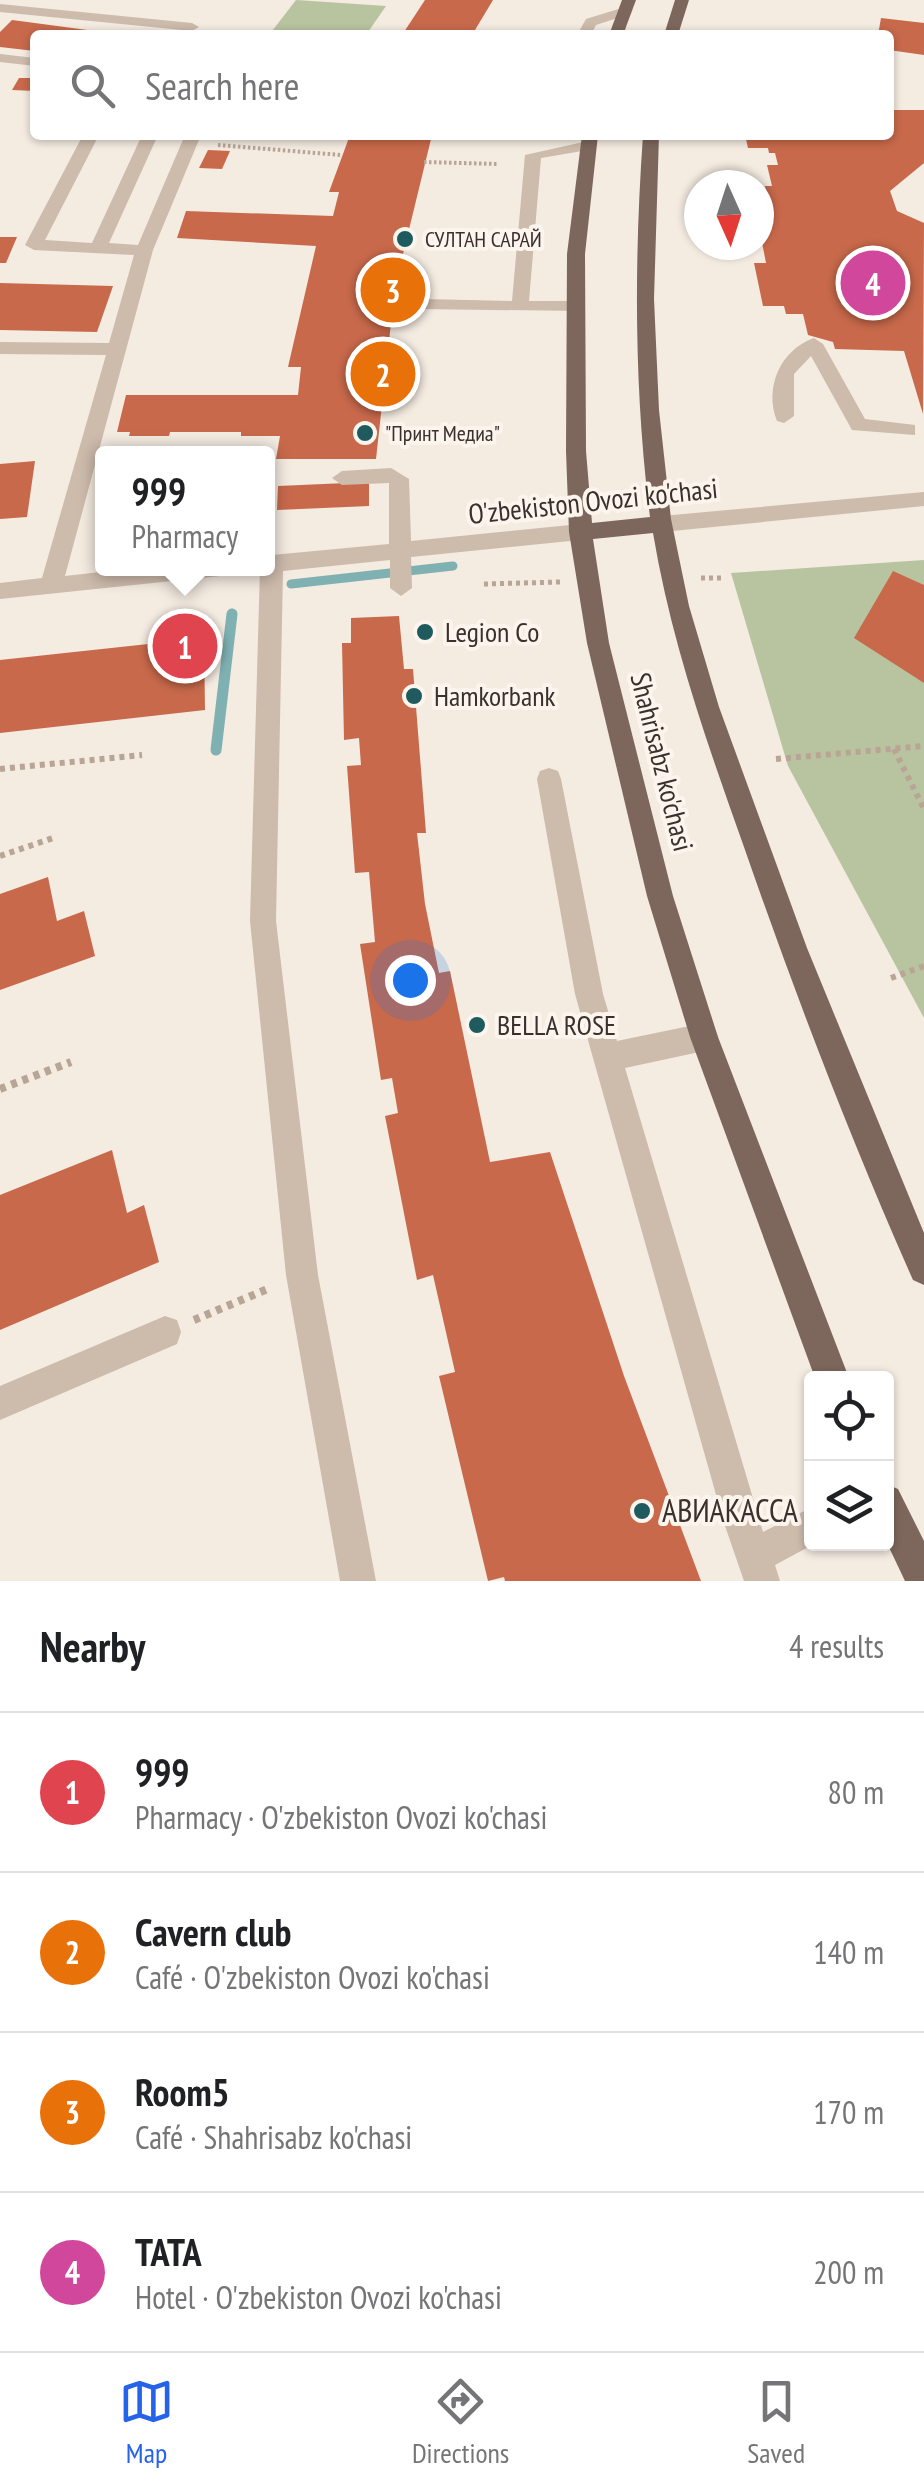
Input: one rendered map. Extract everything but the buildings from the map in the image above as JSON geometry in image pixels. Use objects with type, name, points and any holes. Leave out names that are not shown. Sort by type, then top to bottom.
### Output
[{"type":"main road","points":[[673,30],[682,0]]},
{"type":"main road","points":[[618,30],[627,5]]},
{"type":"main road","name":"Shahrisabz ko'chasi","points":[[588,140],[576,254],[575,308],[580,532],[586,582],[617,732],[660,896],[730,1116],[829,1371]]},
{"type":"main road","name":"Shahrisabz ko'chasi","points":[[652,140],[646,259],[653,450],[662,524],[687,638],[737,792],[845,1085],[924,1269]]},
{"type":"main road","name":"O'zbekiston Ovozi ko'chasi","points":[[580,532],[662,524]]},
{"type":"main road","points":[[894,1518],[924,1581]]},
{"type":"street","points":[[587,30],[591,22],[627,5]]},
{"type":"street","points":[[0,8],[192,28]]},
{"type":"street","points":[[0,58],[30,61]]},
{"type":"street","points":[[89,140],[34,244],[144,250]]},
{"type":"street","points":[[98,248],[148,140]]},
{"type":"street","points":[[51,586],[144,250],[192,140]]},
{"type":"street","points":[[520,306],[533,155],[585,140]]},
{"type":"street","points":[[424,305],[575,308]]},
{"type":"street","points":[[784,416],[780,380],[791,363],[814,344],[859,425],[908,430]]},
{"type":"street","points":[[0,348],[114,350]]},
{"type":"street","points":[[342,478],[391,475],[399,479],[402,588]]},
{"type":"street","name":"O'zbekiston Ovozi ko'chasi","points":[[662,524],[924,498]]},
{"type":"street","name":"O'zbekiston Ovozi ko'chasi","points":[[275,563],[580,532]]},
{"type":"street","points":[[0,591],[145,576]]},
{"type":"street","points":[[270,576],[263,921],[302,1275],[358,1581]]},
{"type":"street","points":[[549,779],[589,994],[757,1569],[804,1531]]},
{"type":"street","points":[[608,1057],[704,1036]]},
{"type":"street","points":[[0,1403],[165,1332]]},
{"type":"path","points":[[201,140],[341,155]]},
{"type":"path","points":[[424,162],[498,164]]},
{"type":"path","points":[[484,584],[586,582]]},
{"type":"path","points":[[776,760],[924,746]]},
{"type":"path","points":[[894,748],[924,809]]},
{"type":"path","points":[[0,769],[142,755]]},
{"type":"path","points":[[0,856],[53,838]]},
{"type":"path","points":[[891,978],[924,966]]},
{"type":"path","points":[[0,1089],[70,1062]]},
{"type":"path","points":[[165,1332],[302,1275]]},
{"type":"green space","points":[[296,0],[386,6],[369,30],[273,30]]},
{"type":"green space","points":[[924,560],[924,1018],[788,766],[731,573]]},
{"type":"waterway","points":[[291,584],[453,566]]},
{"type":"waterway","points":[[216,750],[232,614]]},
{"type":"place","name":"СУЛТАН САРАЙ","points":[[405,239]]},
{"type":"place","name":"ТАТА","points":[[873,283]]},
{"type":"place","name":"Room5","points":[[393,290]]},
{"type":"place","name":"Cavern club","points":[[383,374]]},
{"type":"place","name":"\"Принт Медиа\"","points":[[365,433]]},
{"type":"place","name":"Legion Co","points":[[425,632]]},
{"type":"place","name":"999","points":[[185,646]]},
{"type":"place","name":"Hamkorbank","points":[[414,696]]},
{"type":"place","name":"BELLA ROSE","points":[[477,1025]]},
{"type":"place","name":"АВИАКАССА","points":[[642,1511]]}]
